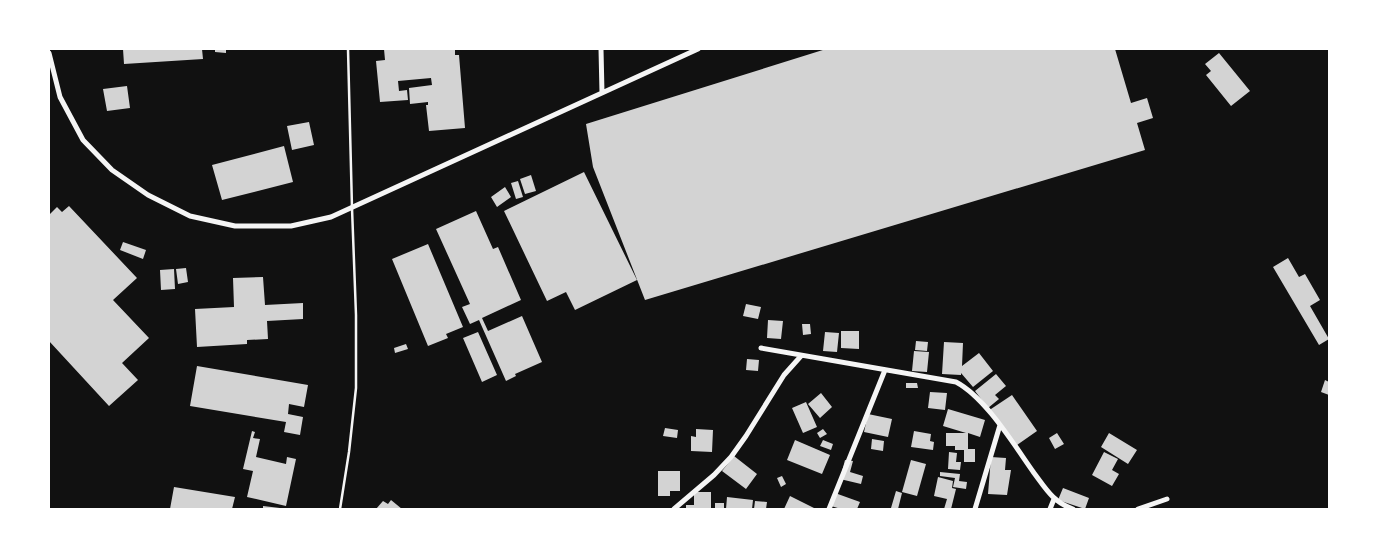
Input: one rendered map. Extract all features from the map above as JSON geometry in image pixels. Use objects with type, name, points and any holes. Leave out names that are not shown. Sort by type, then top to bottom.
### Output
[{"type":"street","points":[[601,49],[602,93]]},
{"type":"street","points":[[49,52],[60,97],[84,140],[112,170],[148,196],[190,216],[236,226],[291,226],[331,217],[352,208],[698,49]]},
{"type":"street","points":[[762,348],[956,382],[968,388],[1000,425],[1054,500],[1072,509]]},
{"type":"street","points":[[674,509],[714,475],[731,457],[784,375],[801,356]]},
{"type":"street","points":[[829,509],[884,370]]},
{"type":"street","points":[[974,509],[1000,425]]},
{"type":"street","points":[[1138,509],[1167,499]]},
{"type":"street","points":[[1050,509],[1054,500]]},
{"type":"lane","points":[[340,509],[356,388],[356,315],[348,49]]},
{"type":"building","points":[[123,49],[202,49],[203,59],[124,64]]},
{"type":"building","points":[[215,49],[226,49],[226,53],[215,52]]},
{"type":"building","points":[[384,49],[455,49],[455,55],[459,55],[465,128],[429,131],[426,105],[428,105],[428,102],[410,104],[409,88],[432,85],[431,78],[398,81],[399,91],[407,90],[408,100],[380,102],[376,61],[385,60]]},
{"type":"building","points":[[826,49],[1115,49],[1131,103],[1147,98],[1153,118],[1137,123],[1145,150],[645,300],[593,167],[586,124]]},
{"type":"building","points":[[1219,53],[1250,91],[1231,106],[1206,75],[1211,71],[1205,64]]},
{"type":"building","points":[[127,86],[130,108],[107,111],[103,89]]},
{"type":"building","points":[[309,122],[314,145],[292,150],[287,126]]},
{"type":"building","points":[[284,146],[293,182],[222,200],[212,165]]},
{"type":"building","points":[[584,172],[637,280],[575,310],[566,292],[547,301],[504,211]]},
{"type":"building","points":[[531,175],[536,191],[525,194],[520,179]]},
{"type":"building","points":[[518,181],[523,197],[516,199],[511,183]]},
{"type":"building","points":[[505,187],[511,197],[497,207],[491,197]]},
{"type":"building","points":[[69,206],[137,278],[113,300],[149,338],[122,363],[138,380],[109,406],[49,341],[49,215],[57,207],[62,212]]},
{"type":"building","points":[[476,211],[493,249],[498,247],[521,300],[482,318],[488,331],[522,316],[542,362],[515,374],[516,376],[506,381],[479,320],[470,324],[462,307],[470,304],[436,229]]},
{"type":"building","points":[[123,242],[146,250],[143,259],[120,250]]},
{"type":"building","points":[[428,244],[463,327],[446,334],[448,338],[428,346],[392,259]]},
{"type":"building","points":[[1288,258],[1299,277],[1305,274],[1320,300],[1310,306],[1329,339],[1319,345],[1273,267]]},
{"type":"building","points":[[186,268],[188,282],[178,284],[176,269]]},
{"type":"building","points":[[174,269],[175,289],[161,290],[160,270]]},
{"type":"building","points":[[263,277],[265,305],[303,303],[303,319],[267,321],[268,339],[247,340],[247,344],[197,347],[195,309],[234,307],[233,278]]},
{"type":"building","points":[[746,304],[761,307],[758,319],[743,316]]},
{"type":"building","points":[[768,320],[783,321],[781,339],[767,338]]},
{"type":"building","points":[[802,324],[810,324],[811,334],[803,335]]},
{"type":"building","points":[[841,331],[859,331],[859,349],[841,348]]},
{"type":"building","points":[[478,332],[497,375],[482,382],[463,338]]},
{"type":"building","points":[[825,332],[839,333],[837,352],[823,351]]},
{"type":"building","points":[[916,341],[928,342],[927,351],[915,350]]},
{"type":"building","points":[[944,342],[963,343],[962,366],[979,353],[993,371],[973,387],[961,373],[961,375],[942,374]]},
{"type":"building","points":[[406,344],[408,349],[395,353],[394,348]]},
{"type":"building","points":[[914,351],[929,352],[927,372],[912,371]]},
{"type":"building","points":[[747,359],[759,360],[758,371],[746,370]]},
{"type":"building","points":[[197,366],[308,385],[304,407],[289,404],[288,414],[303,417],[300,435],[284,432],[286,422],[190,406]]},
{"type":"building","points":[[996,374],[1006,386],[995,395],[999,399],[988,408],[975,391]]},
{"type":"building","points":[[1325,380],[1329,382],[1329,395],[1321,392]]},
{"type":"building","points":[[906,383],[917,383],[918,388],[906,388]]},
{"type":"building","points":[[930,392],[947,393],[945,410],[928,408]]},
{"type":"building","points":[[821,393],[832,407],[820,418],[808,404]]},
{"type":"building","points":[[1012,395],[1037,431],[1017,445],[988,411]]},
{"type":"building","points":[[806,402],[817,427],[803,433],[792,408]]},
{"type":"building","points":[[948,409],[985,420],[980,437],[968,433],[968,449],[975,449],[975,462],[964,462],[964,450],[955,450],[955,446],[946,446],[946,433],[966,433],[943,426]]},
{"type":"building","points":[[868,414],[892,419],[888,437],[864,432]]},
{"type":"building","points":[[665,428],[678,430],[677,438],[663,436]]},
{"type":"building","points":[[696,429],[713,430],[712,452],[691,451],[691,436],[696,437]]},
{"type":"building","points":[[823,429],[827,434],[820,438],[817,433]]},
{"type":"building","points":[[252,431],[255,432],[253,438],[260,439],[256,457],[286,464],[287,457],[296,459],[286,506],[247,497],[253,471],[243,469]]},
{"type":"building","points":[[914,431],[931,434],[930,441],[934,442],[933,450],[911,447]]},
{"type":"building","points":[[1057,433],[1064,444],[1055,449],[1049,438]]},
{"type":"building","points":[[1109,433],[1137,450],[1128,464],[1101,447]]},
{"type":"building","points":[[872,439],[884,441],[883,451],[871,449]]},
{"type":"building","points":[[795,440],[830,455],[822,474],[787,460]]},
{"type":"building","points":[[823,440],[833,444],[831,450],[820,446]]},
{"type":"building","points":[[949,452],[957,453],[956,462],[961,462],[960,470],[948,469]]},
{"type":"building","points":[[1104,452],[1118,459],[1112,470],[1119,474],[1112,486],[1092,475]]},
{"type":"building","points":[[734,456],[757,474],[746,489],[722,471]]},
{"type":"building","points":[[991,457],[1006,458],[1005,470],[1011,470],[1007,495],[988,494]]},
{"type":"building","points":[[845,460],[853,461],[850,472],[863,476],[861,484],[840,479]]},
{"type":"building","points":[[911,460],[926,464],[917,496],[902,492]]},
{"type":"building","points":[[658,471],[680,471],[680,491],[670,491],[670,496],[658,496]]},
{"type":"building","points":[[940,472],[960,474],[959,481],[967,482],[966,489],[953,487],[955,478],[940,476]]},
{"type":"building","points":[[782,476],[786,484],[781,487],[777,478]]},
{"type":"building","points":[[938,477],[953,481],[952,488],[956,489],[951,509],[944,509],[947,499],[934,496]]},
{"type":"building","points":[[174,487],[235,497],[232,509],[170,509]]},
{"type":"building","points":[[1063,488],[1089,498],[1085,509],[1058,500]]},
{"type":"building","points":[[896,491],[902,493],[898,509],[891,508]]},
{"type":"building","points":[[694,492],[711,492],[711,509],[686,509],[686,505],[694,505]]},
{"type":"building","points":[[835,493],[860,502],[857,509],[841,509],[831,506]]},
{"type":"building","points":[[790,496],[816,509],[784,509]]},
{"type":"building","points":[[727,497],[753,500],[752,509],[726,509]]},
{"type":"building","points":[[391,500],[402,509],[376,509],[383,501],[388,504]]},
{"type":"building","points":[[755,501],[767,502],[766,509],[754,509]]},
{"type":"building","points":[[715,503],[724,503],[724,509],[715,509]]},
{"type":"building","points":[[263,506],[280,508],[280,509],[263,509]]}]
